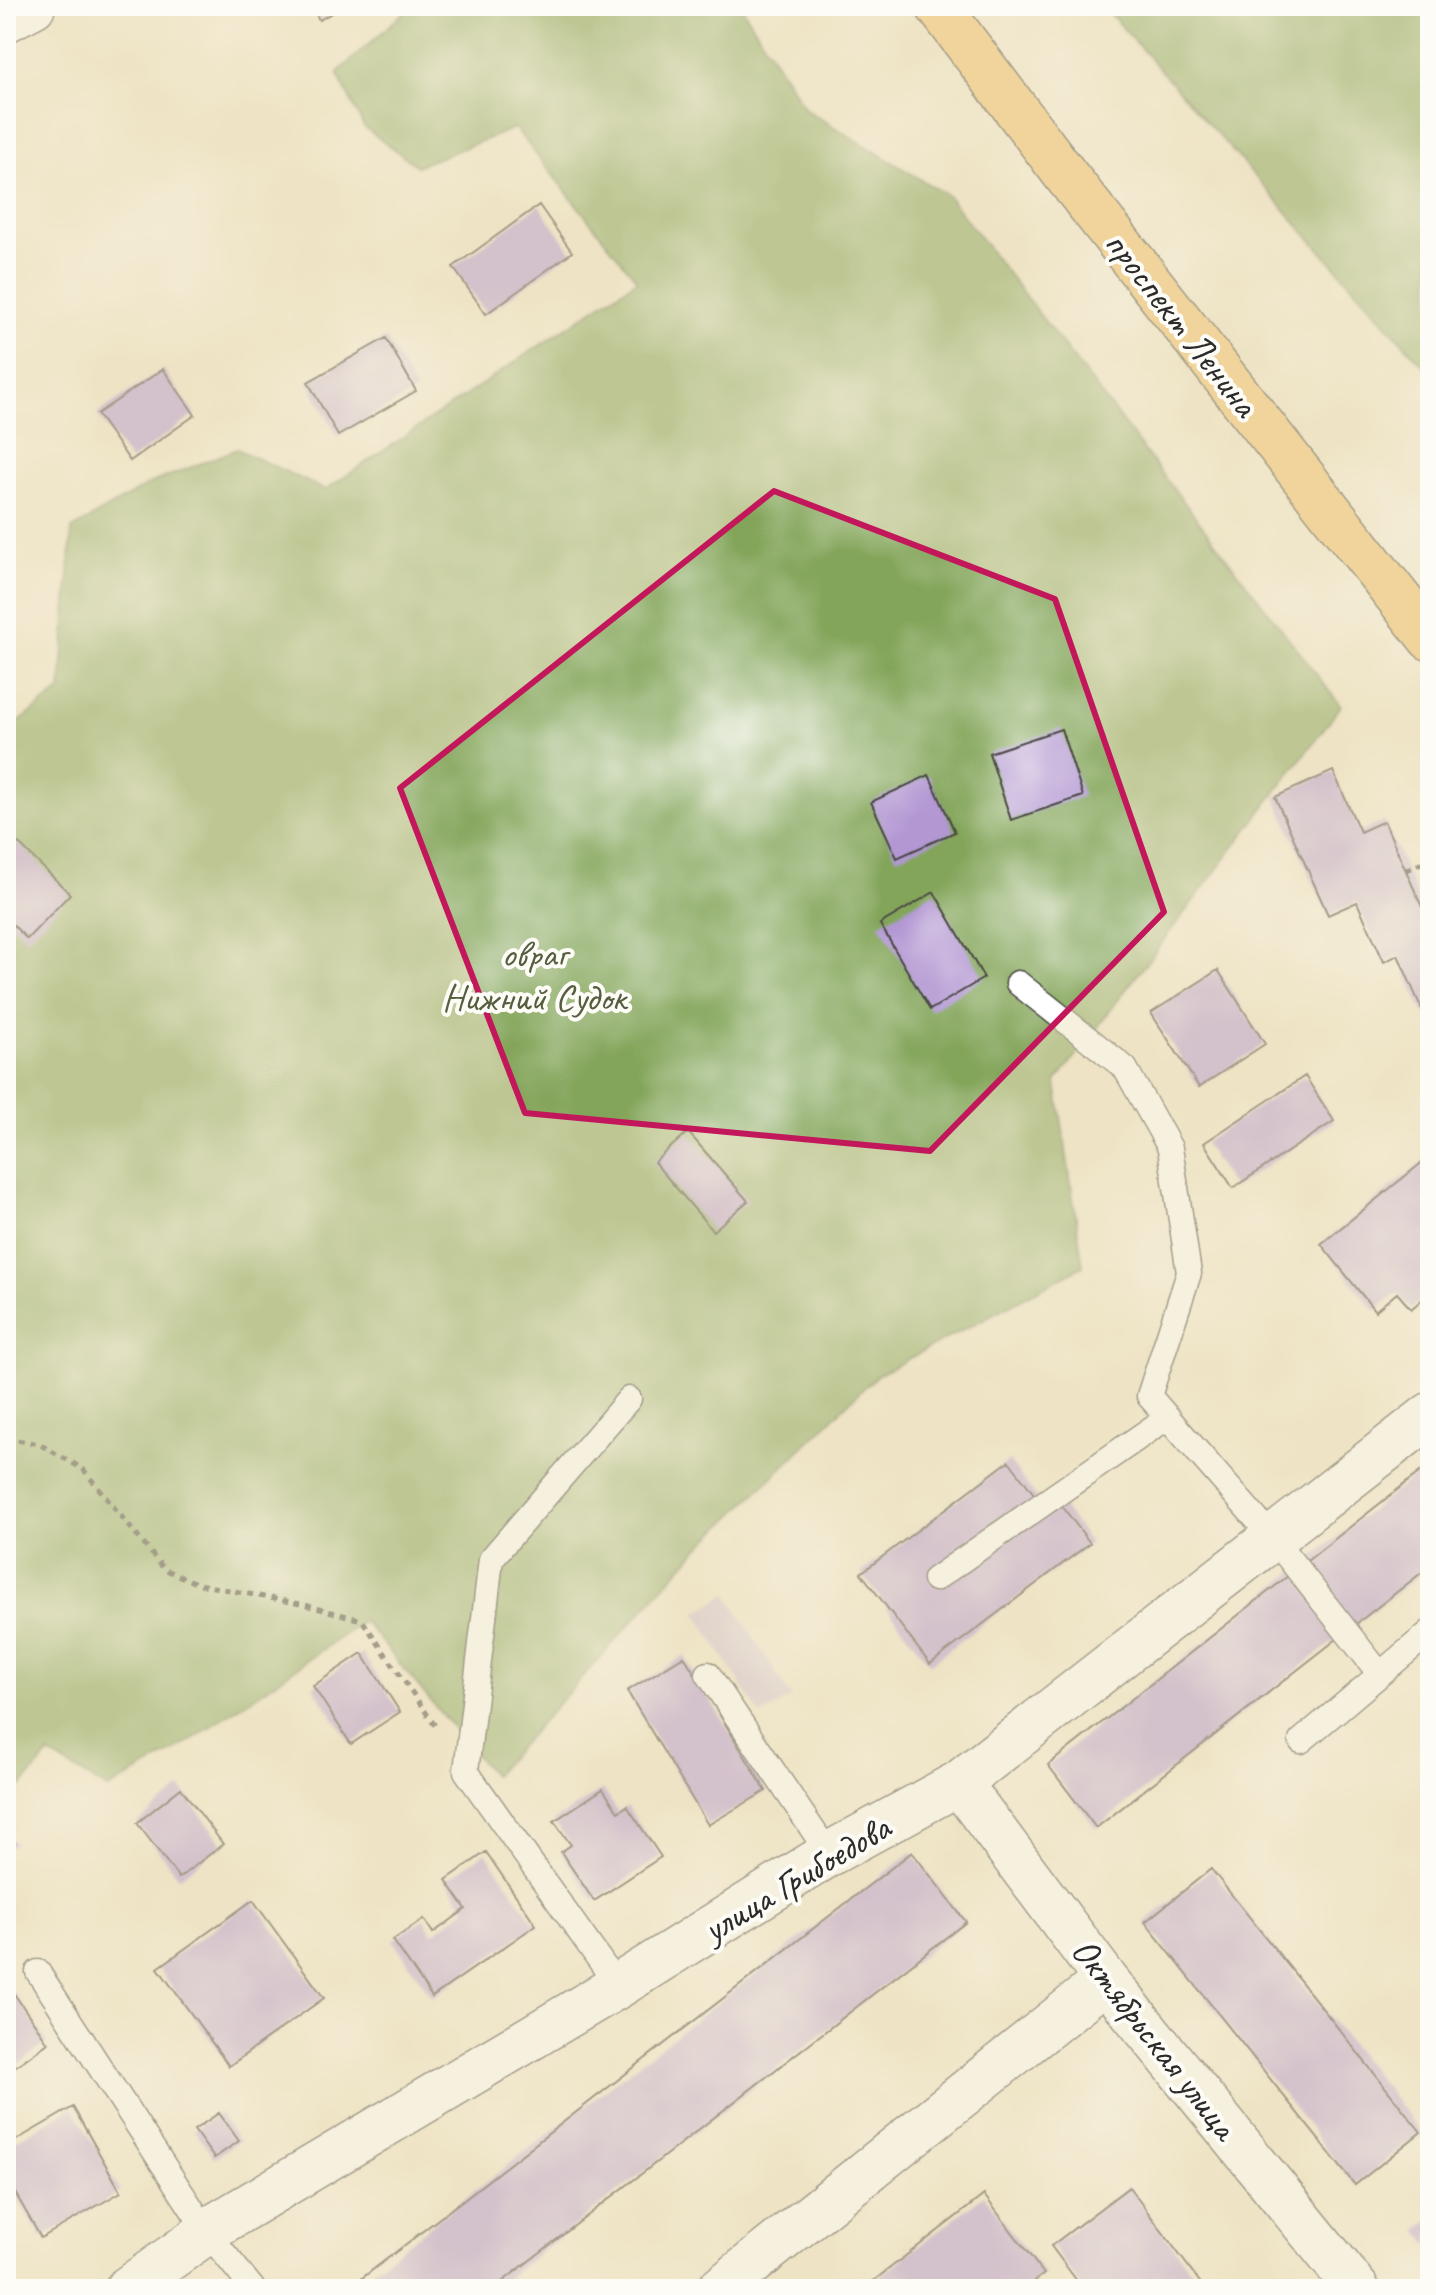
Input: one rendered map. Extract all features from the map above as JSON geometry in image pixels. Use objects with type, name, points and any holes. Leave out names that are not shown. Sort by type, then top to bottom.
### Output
[{"type":"main road","name":"проспект Ленина","points":[[938,6],[1064,173],[1430,638]]},
{"type":"street","points":[[6,20],[33,6]]},
{"type":"street","name":"улица Грибоедова","points":[[127,2289],[207,2232],[618,1986],[829,1854],[959,1783],[1430,1415]]},
{"type":"street","name":"Октябрьская улица","points":[[959,1783],[1106,1980],[1357,2289]]},
{"type":"street","points":[[720,2289],[1106,1980]]},
{"type":"lane","points":[[1018,983],[1125,1068],[1170,1148],[1189,1273],[1149,1396],[1273,1538],[1379,1673]]},
{"type":"lane","points":[[618,1986],[466,1771],[491,1559],[629,1399]]},
{"type":"lane","points":[[935,1579],[1168,1417]]},
{"type":"lane","points":[[1301,1741],[1430,1632]]},
{"type":"lane","points":[[708,1674],[829,1854]]},
{"type":"lane","points":[[38,1972],[207,2232],[253,2289]]},
{"type":"path","points":[[1406,870],[1430,859]]},
{"type":"path","points":[[6,1438],[39,1444],[83,1469],[164,1569],[198,1584],[305,1605],[362,1620],[466,1771]]},
{"type":"highlighted area","points":[[774,491],[1055,599],[1164,912],[930,1151],[525,1113],[400,788]]},
{"type":"shaded area","points":[[727,1594],[791,1697],[761,1716],[696,1613]]},
{"type":"green space","name":"овраг Нижний Судок","points":[[411,6],[741,6],[805,109],[948,196],[1341,706],[1056,1082],[1083,1266],[876,1376],[695,1552],[493,1776],[364,1621],[183,1746],[108,1789],[49,1754],[6,1804],[6,732],[61,690],[72,529],[151,483],[237,449],[325,490],[637,280],[515,128],[417,166],[364,127],[337,73]]},
{"type":"green space","points":[[1105,6],[1430,6],[1430,373],[1106,9]]},
{"type":"building","points":[[312,6],[344,6],[319,20]]},
{"type":"building","points":[[539,205],[572,252],[486,314],[453,267]]},
{"type":"building","points":[[386,338],[416,391],[338,436],[308,382]]},
{"type":"building","points":[[163,369],[195,415],[130,461],[97,414]]},
{"type":"building","points":[[1061,729],[1083,796],[1011,820],[989,753]]},
{"type":"building","points":[[1333,771],[1360,832],[1384,821],[1422,907],[1430,904],[1430,1009],[1423,1012],[1398,955],[1384,962],[1357,902],[1328,915],[1275,797]]},
{"type":"building","points":[[929,775],[955,832],[897,858],[871,802]]},
{"type":"building","points":[[15,840],[70,894],[27,939],[6,918],[6,849]]},
{"type":"building","points":[[934,892],[984,978],[930,1010],[880,924]]},
{"type":"building","points":[[1218,970],[1265,1044],[1199,1087],[1151,1013]]},
{"type":"building","points":[[1305,1076],[1334,1121],[1233,1188],[1204,1143]]},
{"type":"building","points":[[688,1132],[748,1201],[713,1231],[654,1162]]},
{"type":"building","points":[[1430,1156],[1430,1293],[1411,1309],[1397,1293],[1375,1311],[1321,1244]]},
{"type":"building","points":[[1009,1461],[1047,1511],[1059,1502],[1090,1543],[930,1664],[861,1573]]},
{"type":"building","points":[[1430,1464],[1430,1566],[1096,1828],[1048,1765]]},
{"type":"building","points":[[362,1653],[400,1712],[351,1744],[313,1686]]},
{"type":"building","points":[[684,1656],[766,1791],[708,1825],[627,1691]]},
{"type":"building","points":[[181,1788],[223,1844],[179,1878],[137,1823]]},
{"type":"building","points":[[603,1789],[618,1812],[627,1806],[661,1857],[594,1901],[561,1852],[571,1845],[554,1821]]},
{"type":"building","points":[[6,1834],[15,1843],[6,1851]]},
{"type":"building","points":[[486,1852],[536,1925],[432,1997],[393,1940],[424,1919],[433,1933],[466,1909],[446,1880]]},
{"type":"building","points":[[912,1852],[966,1922],[493,2289],[348,2289]]},
{"type":"building","points":[[1211,1869],[1421,2132],[1355,2185],[1145,1922]]},
{"type":"building","points":[[253,1900],[324,1998],[229,2066],[158,1968]]},
{"type":"building","points":[[6,1982],[48,2043],[6,2073]]},
{"type":"building","points":[[73,2107],[121,2192],[41,2238],[6,2177],[6,2146]]},
{"type":"building","points":[[219,2113],[239,2141],[214,2158],[194,2130]]},
{"type":"building","points":[[1129,2187],[1205,2289],[1083,2289],[1051,2246]]},
{"type":"building","points":[[984,2195],[1044,2274],[1024,2289],[863,2289]]},
{"type":"building","points":[[1430,2220],[1430,2246],[1418,2230]]}]
